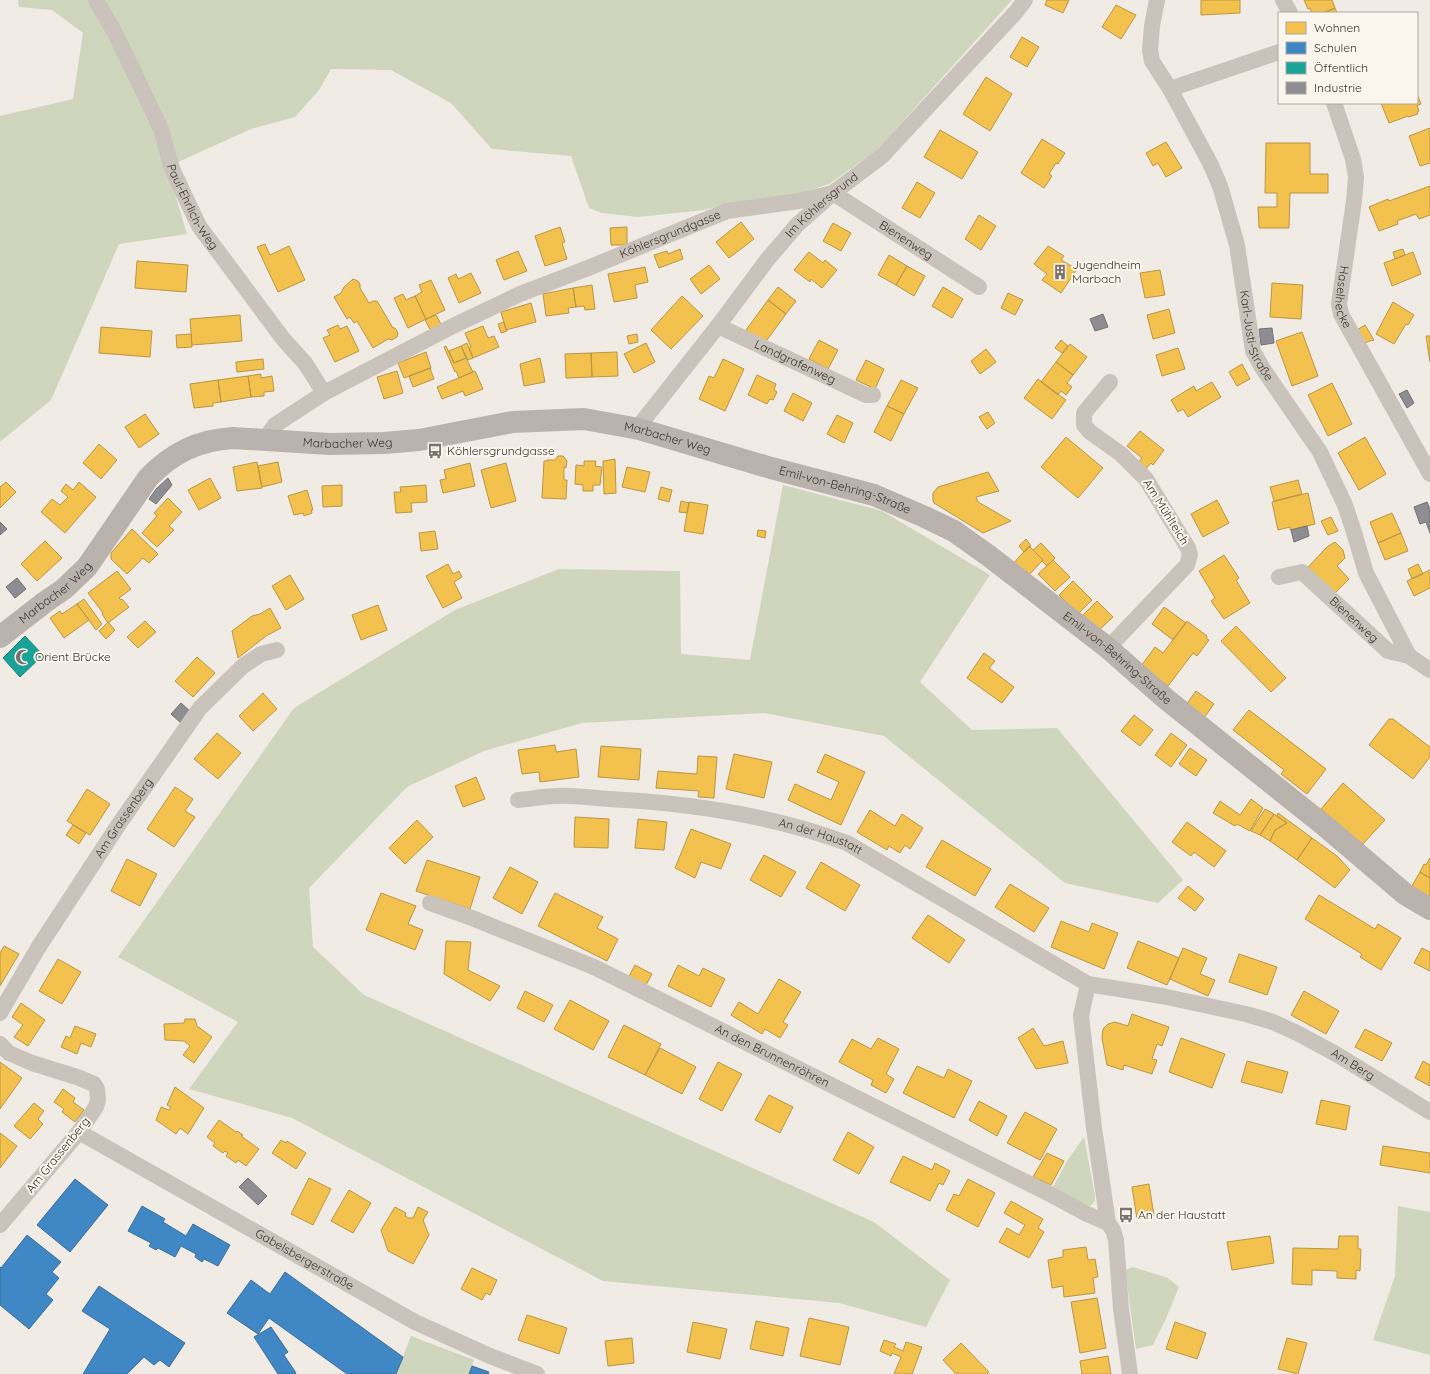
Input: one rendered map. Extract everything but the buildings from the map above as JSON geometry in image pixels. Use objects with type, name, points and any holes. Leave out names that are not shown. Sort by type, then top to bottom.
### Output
[{"type":"main road","name":"Marbacher Weg","points":[[0,637],[79,576],[87,567],[148,478],[160,466],[175,454],[191,446],[210,441],[233,438],[329,444],[384,443],[419,440],[513,422],[584,419],[639,429],[771,468]]},
{"type":"main road","name":"Emil-von-Behring-Straße","points":[[771,468],[874,495],[925,517],[954,532],[989,556],[1108,648],[1166,699],[1326,826],[1405,894],[1430,909]]},
{"type":"street","name":"Paul-Ehrlich-Weg","points":[[96,0],[115,33],[161,129],[172,169],[199,226],[284,340],[305,363],[324,393]]},
{"type":"street","name":"Im Köhlersgrund","points":[[639,429],[642,422],[718,326],[767,260],[797,225],[833,193],[882,156],[1016,12],[1025,0]]},
{"type":"street","name":"Karl-Justi-Straße","points":[[1157,0],[1152,26],[1150,50],[1152,61],[1170,89],[1210,163],[1220,186],[1237,245],[1253,351],[1266,375],[1320,452],[1345,505],[1366,573],[1409,656]]},
{"type":"street","points":[[1282,0],[1289,12]]},
{"type":"street","points":[[1170,89],[1278,52]]},
{"type":"street","name":"Haselhecke","points":[[1334,104],[1352,153],[1356,177],[1354,201],[1339,304],[1341,314],[1430,474]]},
{"type":"street","name":"Köhlersgrundgasse","points":[[266,439],[275,425],[324,393],[453,326],[520,294],[727,211],[799,201],[833,193]]},
{"type":"street","name":"Bienenweg","points":[[833,193],[979,287]]},
{"type":"street","name":"Landgrafenweg","points":[[718,326],[866,395],[873,395]]},
{"type":"street","name":"Am Mühlteich","points":[[1108,648],[1187,565],[1190,555],[1188,548],[1146,479],[1121,454],[1090,432],[1084,425],[1084,413],[1110,382]]},
{"type":"street","name":"Bienenweg","points":[[1279,577],[1302,572],[1388,651],[1409,656],[1430,670]]},
{"type":"street","name":"Am Grassenberg","points":[[0,1013],[38,948],[80,883],[119,824],[200,708],[243,666],[261,654],[277,650]]},
{"type":"street","name":"An der Haustatt","points":[[518,800],[557,796],[628,800],[702,807],[772,821],[830,837],[847,843],[1088,984],[1162,996],[1246,1014],[1273,1022]]},
{"type":"street","name":"An den Brunnenröhren","points":[[430,903],[472,918],[594,967],[1046,1192],[1087,1214],[1108,1223]]},
{"type":"street","points":[[1088,984],[1081,1016],[1094,1128],[1108,1223],[1113,1230],[1116,1240],[1121,1309],[1130,1374]]},
{"type":"street","name":"Am Berg","points":[[1273,1022],[1297,1032],[1336,1054],[1430,1112]]},
{"type":"street","name":"Am Grassenberg","points":[[0,1044],[9,1053],[32,1064],[94,1084],[98,1100],[96,1107],[79,1132],[0,1225]]},
{"type":"street","name":"Gabelsbergerstraße","points":[[79,1132],[415,1322],[490,1356],[537,1374]]},
{"type":"green space","points":[[18,0],[90,0],[156,131],[187,234],[119,244],[51,400],[0,442],[0,116],[73,99],[83,33],[52,10],[19,7]]},
{"type":"green space","points":[[101,0],[1012,0],[877,150],[829,184],[799,194],[727,204],[704,210],[638,217],[602,213],[589,208],[571,156],[492,149],[451,103],[391,70],[331,69],[319,90],[295,117],[251,129],[178,162]]},
{"type":"green space","points":[[783,485],[882,511],[990,575],[920,682],[972,730],[1057,728],[1183,880],[1158,903],[1065,883],[884,736],[764,713],[582,723],[484,751],[407,787],[309,888],[313,947],[364,995],[874,1222],[950,1280],[926,1327],[839,1303],[603,1281],[292,1118],[189,1089],[238,1022],[118,957],[294,708],[455,610],[559,569],[680,571],[681,654],[750,660]]},
{"type":"green space","points":[[1084,1137],[1095,1195],[1095,1201],[1090,1206],[1071,1198],[1053,1187],[1067,1161]]},
{"type":"green space","points":[[1398,1206],[1430,1212],[1430,1355],[1373,1340],[1395,1276]]},
{"type":"green space","points":[[1133,1267],[1168,1278],[1179,1287],[1153,1345],[1136,1349],[1125,1270]]},
{"type":"green space","points":[[411,1336],[474,1360],[469,1374],[396,1374]]},
{"type":"place","name":"Jugendheim Marbach","points":[[1060,272]]},
{"type":"place","name":"Köhlersgrundgasse","points":[[435,451]]},
{"type":"place","name":"Orient Brücke","points":[[23,657]]},
{"type":"place","name":"An der Haustatt","points":[[1126,1215]]}]
